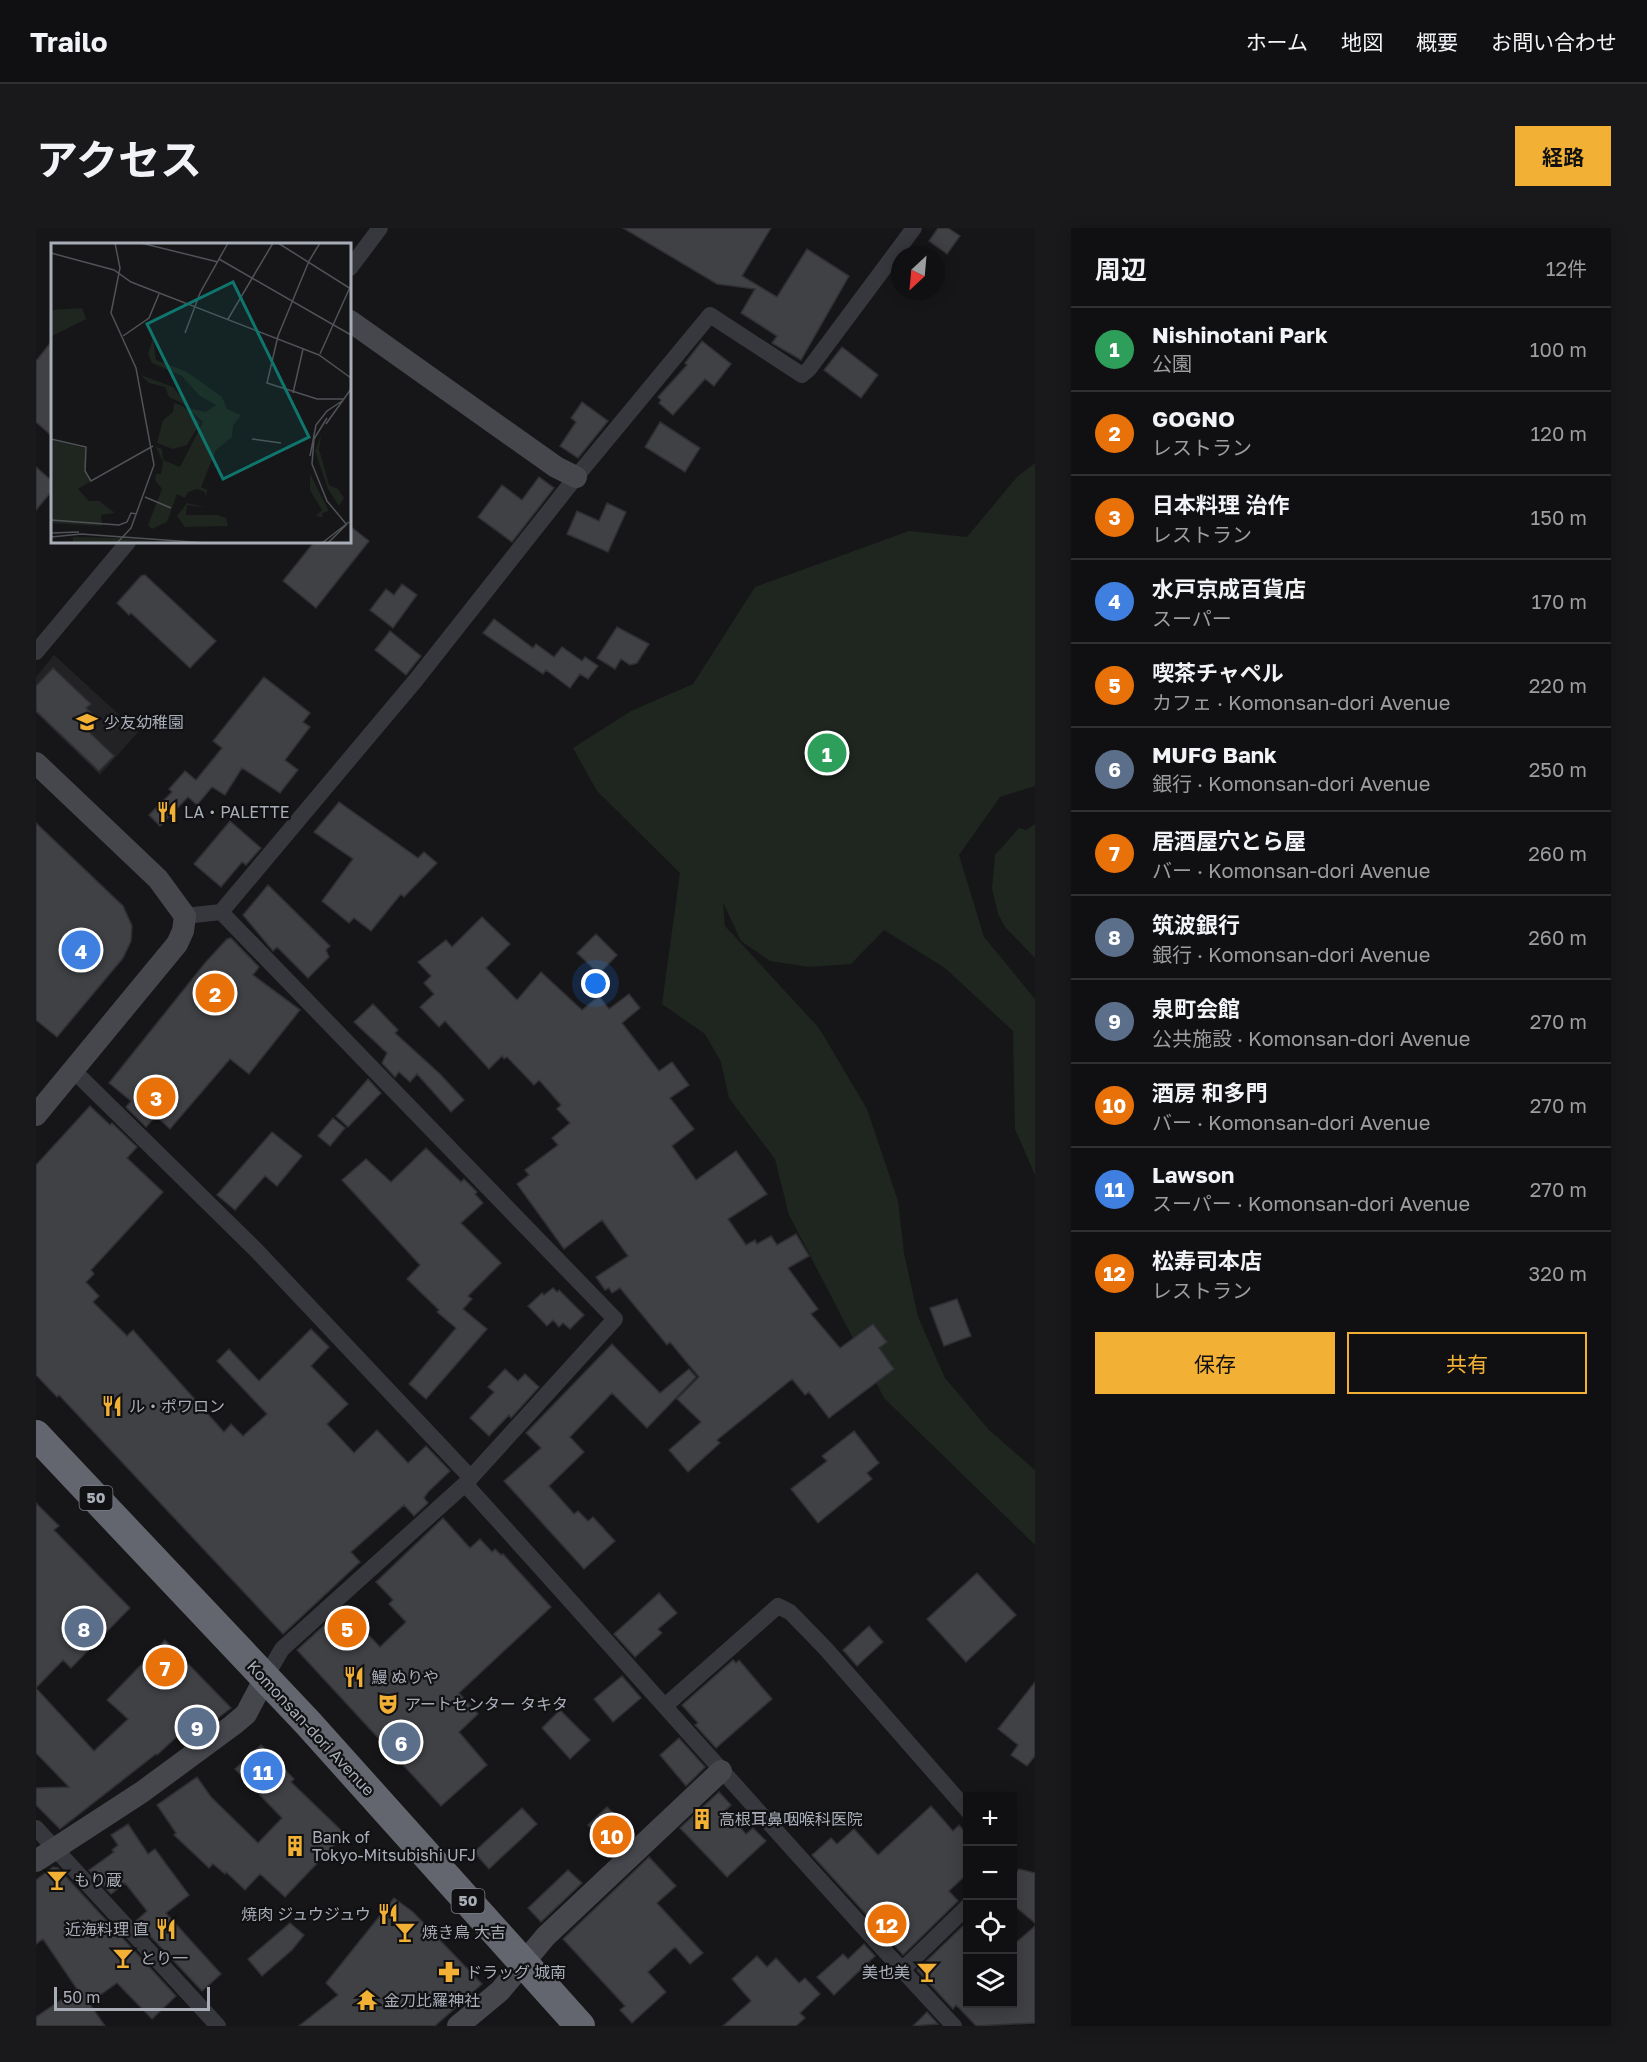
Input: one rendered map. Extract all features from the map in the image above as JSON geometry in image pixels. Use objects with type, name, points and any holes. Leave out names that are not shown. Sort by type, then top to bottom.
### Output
[{"type":"highway","name":"Komonsan-dori Avenue","points":[[38,1443],[265,1678],[580,2026]]},
{"type":"street","points":[[351,266],[380,228]]},
{"type":"street","points":[[185,916],[221,912],[415,681],[576,477],[710,315],[801,375],[915,228]]},
{"type":"street","points":[[351,322],[556,467],[576,477]]},
{"type":"street","points":[[36,652],[127,543]]},
{"type":"street","points":[[36,763],[158,879],[185,916],[183,931],[177,944],[36,1115]]},
{"type":"street","points":[[36,1861],[142,1792],[246,1714],[282,1650],[468,1481],[615,1319],[221,912]]},
{"type":"street","points":[[74,1071],[256,1251],[468,1481],[666,1705],[721,1771],[954,2026]]},
{"type":"street","points":[[666,1705],[778,1606],[790,1612],[826,1649],[963,1805]]},
{"type":"street","points":[[458,2026],[500,1991],[546,1936],[721,1771]]},
{"type":"street","points":[[36,1828],[218,2026]]},
{"type":"street","points":[[902,1970],[963,1911]]},
{"type":"shaded area","points":[[1035,463],[1035,786],[1000,797],[959,855],[984,937],[1035,999],[1035,1175],[1015,1129],[1013,1031],[945,968],[884,930],[851,964],[809,967],[770,961],[741,941],[723,902],[725,926],[819,1028],[867,1109],[898,1201],[904,1253],[918,1317],[945,1378],[989,1430],[1035,1470],[1035,1545],[884,1398],[789,1215],[775,1159],[729,1098],[721,1062],[705,1034],[662,1004],[680,873],[597,791],[573,748],[631,711],[693,684],[755,587],[909,531],[967,537],[1017,477]]},
{"type":"shaded area","name":"少友幼稚園","points":[[54,655],[138,732],[100,775],[36,713],[36,677]]},
{"type":"shaded area","points":[[1035,824],[1035,958],[1005,927],[998,914],[992,889],[995,855],[1019,828],[1026,830]]},
{"type":"building","points":[[623,228],[771,228],[742,276],[777,297],[807,249],[849,276],[801,360],[772,343],[777,336],[741,313],[755,289],[717,284]]},
{"type":"building","points":[[938,228],[948,228],[960,236],[947,254],[945,246],[936,246],[929,241]]},
{"type":"building","points":[[702,341],[731,364],[714,386],[705,379],[673,415],[659,403],[661,400],[658,397],[687,365],[685,363]]},
{"type":"building","points":[[51,342],[51,435],[36,422],[36,361]]},
{"type":"building","points":[[842,347],[878,375],[861,398],[824,370]]},
{"type":"building","points":[[582,402],[608,421],[578,458],[560,446],[576,422],[571,418]]},
{"type":"building","points":[[660,422],[700,448],[685,472],[645,447]]},
{"type":"building","points":[[36,467],[51,480],[51,492],[36,510]]},
{"type":"building","points":[[539,477],[554,488],[512,542],[478,517],[502,485],[522,500]]},
{"type":"building","points":[[607,503],[626,512],[608,552],[567,534],[577,511],[599,521]]},
{"type":"building","points":[[351,527],[369,541],[316,608],[283,581],[313,543],[351,543]]},
{"type":"building","points":[[145,575],[216,641],[190,668],[131,613],[129,615],[117,603],[141,576]]},
{"type":"building","points":[[402,584],[417,595],[393,628],[370,610],[386,589],[394,595]]},
{"type":"building","points":[[494,619],[533,648],[536,644],[554,657],[562,647],[582,661],[585,657],[598,666],[588,679],[580,674],[570,688],[546,670],[543,674],[483,633]]},
{"type":"building","points":[[617,627],[649,644],[637,663],[630,665],[621,659],[615,669],[597,658]]},
{"type":"building","points":[[390,631],[421,656],[406,675],[375,650]]},
{"type":"building","points":[[53,668],[91,704],[86,708],[98,719],[87,730],[114,756],[99,771],[36,711],[36,686]]},
{"type":"building","points":[[264,677],[310,713],[303,722],[310,727],[285,760],[298,770],[280,793],[242,768],[225,795],[212,787],[197,805],[188,797],[160,826],[149,815],[172,792],[169,789],[185,771],[196,780],[222,748],[213,741]]},
{"type":"building","points":[[339,802],[418,858],[424,852],[437,863],[404,897],[401,894],[371,931],[354,918],[349,923],[322,901],[353,859],[314,832]]},
{"type":"building","points":[[230,821],[261,848],[246,865],[242,862],[221,887],[194,864]]},
{"type":"building","points":[[36,823],[123,906],[132,926],[131,941],[123,958],[57,1037],[36,1020]]},
{"type":"building","points":[[268,885],[330,946],[326,950],[329,957],[308,978],[277,947],[273,951],[243,915]]},
{"type":"building","points":[[482,917],[510,944],[486,968],[517,1000],[541,972],[582,1010],[599,996],[609,1009],[629,994],[640,1008],[622,1023],[659,1071],[672,1062],[689,1085],[670,1098],[694,1129],[672,1146],[696,1180],[736,1151],[767,1194],[728,1219],[746,1245],[755,1240],[757,1244],[771,1236],[777,1245],[796,1234],[809,1256],[788,1268],[818,1309],[811,1314],[840,1348],[873,1324],[887,1342],[879,1348],[894,1369],[829,1418],[809,1392],[805,1395],[792,1379],[717,1440],[720,1443],[688,1472],[669,1450],[701,1422],[677,1399],[699,1377],[670,1342],[667,1345],[620,1288],[612,1293],[609,1288],[605,1290],[596,1277],[628,1256],[602,1220],[564,1249],[517,1184],[529,1175],[525,1170],[558,1145],[552,1138],[570,1123],[557,1109],[561,1105],[539,1080],[534,1085],[507,1057],[504,1059],[502,1056],[489,1069],[445,1021],[439,1027],[420,1007],[434,994],[424,983],[431,976],[418,962],[446,940],[452,947]]},
{"type":"building","points":[[596,934],[617,955],[599,974],[577,953]]},
{"type":"building","points":[[231,938],[259,967],[253,975],[300,1010],[249,1074],[230,1059],[170,1129],[156,1116],[146,1127],[126,1107],[131,1101],[109,1083],[205,963],[227,939]]},
{"type":"building","points":[[373,1004],[398,1030],[395,1033],[440,1074],[464,1100],[451,1112],[417,1074],[410,1082],[399,1072],[395,1077],[382,1063],[387,1053],[354,1022]]},
{"type":"building","points":[[368,1079],[381,1093],[348,1127],[336,1116]]},
{"type":"building","points":[[90,1106],[137,1147],[127,1158],[163,1192],[91,1270],[94,1274],[86,1282],[99,1296],[93,1302],[127,1336],[133,1330],[224,1432],[231,1424],[243,1436],[267,1414],[217,1361],[229,1349],[259,1381],[311,1329],[329,1347],[311,1366],[348,1404],[327,1424],[354,1453],[377,1430],[408,1463],[426,1446],[450,1471],[428,1492],[424,1498],[428,1503],[414,1516],[404,1505],[351,1552],[360,1562],[283,1634],[59,1395],[57,1397],[36,1375],[36,1165]]},
{"type":"building","points":[[333,1118],[345,1128],[330,1146],[318,1136]]},
{"type":"building","points":[[272,1132],[302,1156],[277,1186],[265,1176],[235,1210],[217,1195]]},
{"type":"building","points":[[426,1148],[461,1182],[464,1179],[477,1192],[475,1194],[483,1203],[461,1223],[501,1263],[468,1296],[472,1299],[463,1309],[487,1329],[426,1399],[409,1384],[456,1328],[437,1312],[439,1310],[407,1279],[420,1265],[342,1180],[366,1159],[391,1182]]},
{"type":"building","points":[[553,1288],[557,1292],[559,1290],[584,1315],[570,1329],[563,1323],[559,1327],[553,1320],[547,1326],[528,1306],[542,1293],[544,1295]]},
{"type":"building","points":[[957,1299],[971,1336],[944,1346],[930,1308]]},
{"type":"building","points":[[612,1344],[660,1393],[689,1369],[696,1377],[647,1428],[612,1393],[570,1437],[584,1452],[549,1486],[574,1514],[578,1511],[588,1521],[593,1517],[615,1541],[584,1569],[504,1481],[541,1448],[526,1433]]},
{"type":"building","points":[[505,1369],[518,1381],[525,1374],[539,1387],[511,1418],[509,1415],[489,1436],[470,1418],[494,1392],[488,1387]]},
{"type":"building","points":[[854,1431],[879,1463],[867,1473],[872,1479],[818,1523],[791,1489],[827,1461],[822,1456]]},
{"type":"building","points":[[36,1503],[59,1526],[54,1530],[130,1608],[71,1668],[63,1660],[36,1688]]},
{"type":"building","points":[[443,1518],[470,1548],[480,1539],[492,1552],[495,1549],[501,1555],[503,1554],[551,1607],[459,1693],[478,1714],[459,1732],[487,1765],[441,1806],[297,1650],[343,1608],[380,1647],[406,1622],[389,1604],[393,1600],[376,1582]]},
{"type":"building","points":[[977,1573],[1016,1615],[966,1662],[927,1619]]},
{"type":"building","points":[[659,1593],[677,1613],[658,1629],[662,1633],[635,1657],[614,1634]]},
{"type":"building","points":[[869,1626],[883,1642],[857,1666],[843,1650]]},
{"type":"building","points":[[165,1640],[231,1708],[192,1738],[184,1730],[157,1755],[60,1829],[36,1805],[36,1788],[69,1787],[36,1753],[36,1688],[94,1751],[128,1719],[107,1700]]},
{"type":"building","points":[[733,1660],[736,1663],[739,1660],[772,1699],[716,1748],[695,1725],[698,1723],[682,1705]]},
{"type":"building","points":[[622,1676],[641,1698],[613,1722],[594,1699]]},
{"type":"building","points":[[1035,1682],[1035,1756],[1027,1766],[1011,1755],[1018,1745],[998,1729]]},
{"type":"building","points":[[560,1710],[590,1740],[570,1759],[542,1728]]},
{"type":"building","points":[[679,1738],[705,1767],[686,1786],[660,1755]]},
{"type":"building","points":[[261,1745],[294,1779],[291,1782],[345,1834],[285,1897],[260,1874],[245,1890],[226,1872],[225,1874],[213,1864],[209,1868],[174,1835],[176,1833],[157,1805],[197,1777],[211,1797],[258,1843],[282,1818],[235,1769]]},
{"type":"building","points":[[719,1792],[731,1805],[725,1811],[746,1834],[753,1828],[766,1841],[727,1877],[680,1828]]},
{"type":"building","points":[[931,1806],[953,1831],[959,1825],[963,1829],[963,1878],[949,1891],[958,1901],[903,1955],[812,1855],[831,1838],[837,1844],[854,1829],[878,1855]]},
{"type":"building","points":[[607,1807],[631,1831],[628,1834],[631,1837],[615,1852],[588,1825]]},
{"type":"building","points":[[522,1808],[537,1824],[489,1869],[474,1852]]},
{"type":"building","points":[[128,1824],[148,1854],[155,1849],[189,1895],[166,1913],[221,1974],[202,1991],[136,1921],[147,1911],[125,1883],[111,1894],[89,1870],[114,1852],[112,1850],[118,1845],[111,1835]]},
{"type":"building","points":[[649,1857],[676,1886],[657,1903],[703,1953],[690,1964],[675,1947],[648,1972],[666,1992],[632,2023],[620,2010],[625,2006],[563,1939]]},
{"type":"building","points":[[53,1867],[58,1868],[176,1996],[152,2019],[117,1983],[89,2003],[105,2026],[36,2026],[36,2017],[77,1989],[43,1939],[36,1944],[36,1880]]},
{"type":"building","points":[[1019,1869],[1035,1873],[1035,1923],[1017,1908],[1017,1871]]},
{"type":"building","points":[[568,1870],[582,1883],[541,1922],[528,1908]]},
{"type":"building","points":[[394,1898],[413,1912],[482,1984],[435,2026],[299,2026],[338,1995],[326,1983]]},
{"type":"building","points":[[290,1923],[304,1935],[292,1950],[262,1976],[248,1959]]},
{"type":"building","points":[[963,1926],[963,2008],[1017,2008],[1017,1942],[1035,1926],[1035,2023],[976,2026],[956,2005],[953,2009],[917,1970]]},
{"type":"building","points":[[864,1944],[875,1956],[834,1995],[817,1977],[843,1954],[848,1959]]},
{"type":"building","points":[[757,1956],[767,1967],[776,1958],[799,1983],[805,1978],[820,1994],[800,2013],[805,2018],[796,2026],[723,2026],[751,2001],[732,1979]]},
{"type":"building","points":[[927,2012],[938,2024],[913,2026]]},
{"type":"place","name":"少友幼稚園","points":[[87,722]]},
{"type":"place","name":"Nishinotani Park","points":[[827,753]]},
{"type":"place","name":"LA・PALETTE","points":[[167,812]]},
{"type":"place","name":"水戸京成百貨店","points":[[81,950]]},
{"type":"place","name":"GOGNO","points":[[215,993]]},
{"type":"place","name":"日本料理 治作","points":[[156,1097]]},
{"type":"place","name":"ル・ポワロン","points":[[112,1406]]},
{"type":"place","name":"筑波銀行","points":[[84,1628]]},
{"type":"place","name":"喫茶チャペル","points":[[347,1628]]},
{"type":"place","name":"居酒屋穴とら屋","points":[[165,1667]]},
{"type":"place","name":"鰻 ぬりや","points":[[354,1677]]},
{"type":"place","name":"アートセンター タキタ","points":[[388,1704]]},
{"type":"place","name":"泉町会館","points":[[197,1727]]},
{"type":"place","name":"MUFG Bank","points":[[401,1742]]},
{"type":"place","name":"Lawson","points":[[263,1771]]},
{"type":"place","name":"高根耳鼻咽喉科医院","points":[[702,1819]]},
{"type":"place","name":"酒房 和多門","points":[[612,1835]]},
{"type":"place","name":"Bank of Tokyo-Mitsubishi UFJ","points":[[295,1846]]},
{"type":"place","name":"もり蔵","points":[[57,1880]]},
{"type":"place","name":"焼肉 ジュウジュウ","points":[[388,1914]]},
{"type":"place","name":"松寿司本店","points":[[887,1924]]},
{"type":"place","name":"近海料理 直","points":[[166,1929]]},
{"type":"place","name":"焼き鳥 大吉","points":[[405,1932]]},
{"type":"place","name":"とり一","points":[[123,1958]]},
{"type":"place","name":"ドラッグ 城南","points":[[449,1972]]},
{"type":"place","name":"美也美","points":[[927,1972]]},
{"type":"place","name":"金刀比羅神社","points":[[367,2000]]}]
